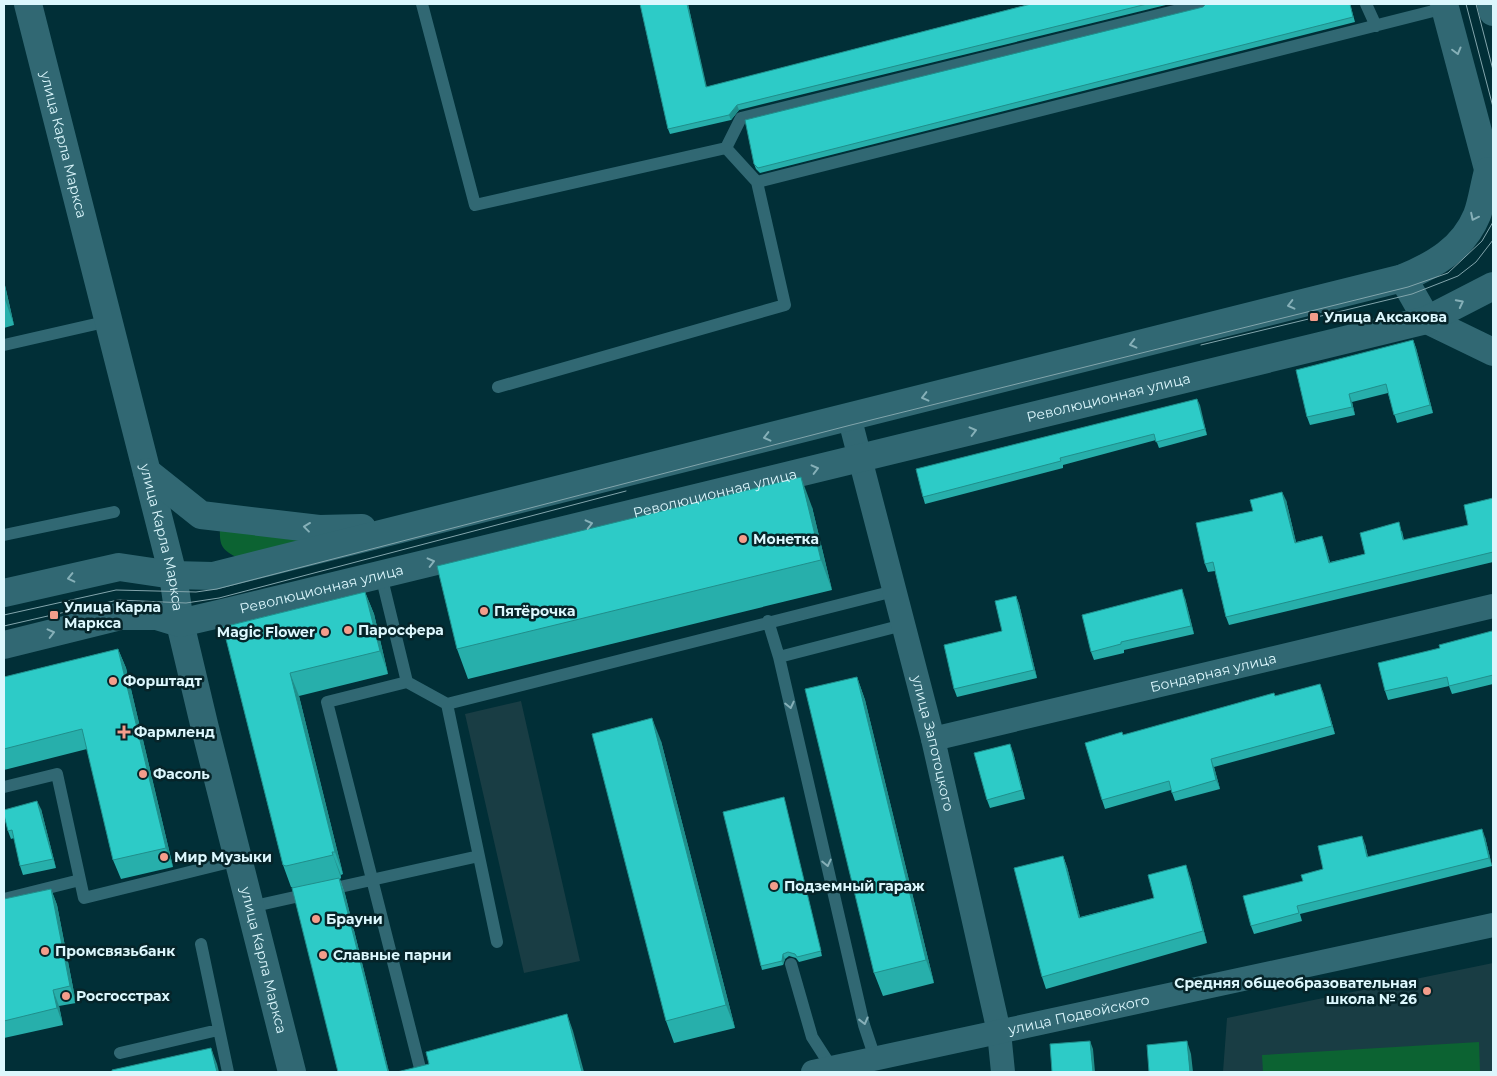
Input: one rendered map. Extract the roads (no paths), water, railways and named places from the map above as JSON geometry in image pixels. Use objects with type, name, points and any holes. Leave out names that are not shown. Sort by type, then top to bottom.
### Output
[{"type":"street","name":"улица Карла Маркса","points":[[28,4],[173,575],[180,623],[292,1072]]},
{"type":"street","points":[[1491,4],[1493,12]]},
{"type":"street","points":[[4,593],[118,567],[173,575],[213,576],[1402,278],[1432,266],[1457,247],[1476,216],[1491,180],[1445,6]]},
{"type":"street","points":[[1402,278],[1427,320],[1493,352]]},
{"type":"street","name":"Революционная улица","points":[[4,645],[121,616],[156,616],[180,623],[381,575],[1427,320],[1493,286]]},
{"type":"street","name":"улица Запотоцкого","points":[[849,416],[933,740],[999,1032],[1003,1072]]},
{"type":"street","points":[[147,472],[201,515],[319,529],[408,527]]},
{"type":"street","name":"Бондарная улица","points":[[933,740],[1493,606]]},
{"type":"street","name":"улица Подвойского","points":[[822,1070],[1493,925]]},
{"type":"lane","points":[[422,4],[475,205],[726,148]]},
{"type":"lane","points":[[726,148],[740,118],[1203,4]]},
{"type":"lane","points":[[1366,4],[1376,26]]},
{"type":"lane","points":[[757,182],[1376,26],[1445,6]]},
{"type":"lane","points":[[498,387],[785,306],[757,182],[726,148]]},
{"type":"lane","points":[[4,345],[109,321]]},
{"type":"lane","points":[[4,535],[114,512]]},
{"type":"lane","points":[[381,575],[408,682]]},
{"type":"lane","points":[[421,1072],[327,702],[408,682],[447,704],[768,621],[894,591]]},
{"type":"lane","points":[[768,621],[779,657],[864,1025],[875,1058]]},
{"type":"lane","points":[[779,657],[903,625]]},
{"type":"lane","points":[[447,704],[497,942]]},
{"type":"lane","points":[[4,787],[57,774],[84,898],[238,860]]},
{"type":"lane","points":[[250,907],[479,856]]},
{"type":"lane","points":[[4,899],[80,880]]},
{"type":"lane","points":[[201,944],[228,1072]]},
{"type":"lane","points":[[791,964],[822,1070]]},
{"type":"lane","points":[[120,1053],[218,1030]]},
{"type":"tram line","points":[[1466,4],[1493,107]]},
{"type":"tram line","points":[[1476,4],[1493,70]]},
{"type":"tram line","points":[[4,615],[116,590],[196,592],[217,589],[851,425],[1408,287],[1448,273],[1482,241],[1493,222]]},
{"type":"tram line","points":[[1201,345],[1412,294],[1458,276],[1476,262],[1493,240]]},
{"type":"tram line","points":[[4,626],[118,600],[186,603],[219,598],[626,491]]},
{"type":"place","name":"Улица Аксакова","points":[[1314,317]]},
{"type":"place","name":"Монетка","points":[[743,539]]},
{"type":"place","name":"Пятёрочка","points":[[484,611]]},
{"type":"place","name":"Улица Карла Маркса","points":[[54,615]]},
{"type":"place","name":"Паросфера","points":[[348,630]]},
{"type":"place","name":"Magic Flower","points":[[325,632]]},
{"type":"place","name":"Форштадт","points":[[113,681]]},
{"type":"place","name":"Фармленд","points":[[124,732]]},
{"type":"place","name":"Фасоль","points":[[143,774]]},
{"type":"place","name":"Мир Музыки","points":[[164,857]]},
{"type":"place","name":"Подземный гараж","points":[[774,886]]},
{"type":"place","name":"Брауни","points":[[316,919]]},
{"type":"place","name":"Промсвязьбанк","points":[[45,951]]},
{"type":"place","name":"Славные парни","points":[[323,955]]},
{"type":"place","name":"Средняя общеобразовательная школа № 26","points":[[1427,991]]},
{"type":"place","name":"Росгосстрах","points":[[66,996]]}]
